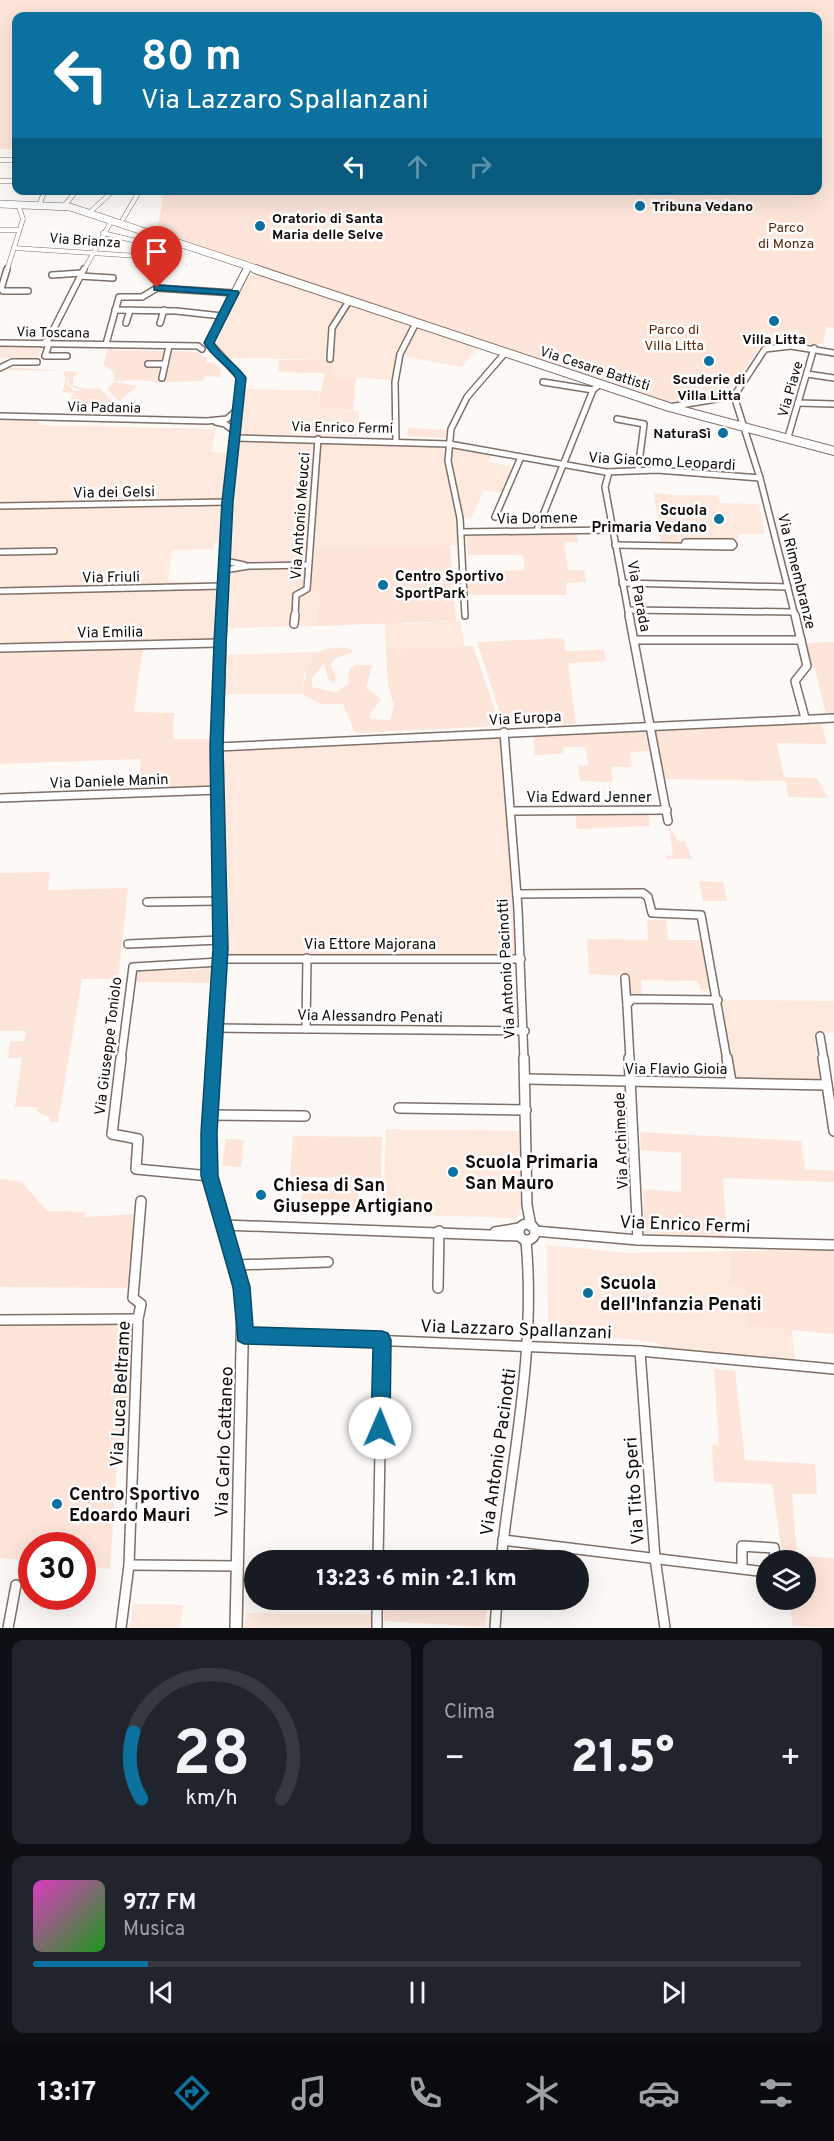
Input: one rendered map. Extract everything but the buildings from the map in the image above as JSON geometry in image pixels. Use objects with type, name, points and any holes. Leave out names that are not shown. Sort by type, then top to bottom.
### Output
[{"type":"main road","name":"Via Cesare Battisti","points":[[0,204],[64,206],[117,220],[133,228],[235,263],[251,272],[416,323],[597,387],[732,424],[788,436],[834,451]]},
{"type":"street","points":[[40,204],[43,195]]},
{"type":"street","points":[[64,206],[73,195]]},
{"type":"street","points":[[88,213],[108,195]]},
{"type":"street","points":[[67,356],[45,356],[46,344],[103,232],[117,220],[136,195]]},
{"type":"street","points":[[18,204],[23,215],[1,290],[28,291]]},
{"type":"street","points":[[0,230],[19,230]]},
{"type":"street","points":[[103,232],[136,241]]},
{"type":"street","name":"Via Brianza","points":[[14,248],[154,257]]},
{"type":"street","points":[[115,310],[164,310],[222,316],[234,293],[251,272]]},
{"type":"street","points":[[52,275],[113,278]]},
{"type":"street","points":[[106,344],[119,297],[142,297],[154,288],[234,293]]},
{"type":"street","points":[[330,359],[328,340],[339,310],[349,301]]},
{"type":"street","points":[[126,323],[130,310]]},
{"type":"street","points":[[160,323],[164,310]]},
{"type":"street","name":"Via Carlo Cattaneo","points":[[222,316],[209,343],[214,352],[239,372],[241,378],[228,502],[220,643],[217,747],[220,960],[210,1115],[210,1176],[243,1294],[244,1335],[236,1628]]},
{"type":"street","points":[[396,441],[395,382],[400,354],[416,323]]},
{"type":"street","name":"Via Toscana","points":[[0,343],[198,346],[202,349]]},
{"type":"street","points":[[162,378],[169,346]]},
{"type":"street","points":[[669,407],[734,396],[765,349],[778,346],[814,348],[834,353]]},
{"type":"street","name":"Via Piave","points":[[788,436],[814,348]]},
{"type":"street","points":[[465,616],[461,531],[448,461],[449,444],[457,414],[480,381],[505,353]]},
{"type":"street","points":[[0,368],[12,362],[37,362]]},
{"type":"street","points":[[148,364],[165,364]]},
{"type":"street","points":[[807,374],[834,378]]},
{"type":"street","points":[[537,530],[597,387],[543,382]]},
{"type":"street","name":"Via Rimembranze","points":[[734,396],[760,478],[807,666],[795,680],[805,718]]},
{"type":"street","points":[[798,403],[834,404]]},
{"type":"street","points":[[222,421],[237,410]]},
{"type":"street","points":[[732,424],[739,414]]},
{"type":"street","name":"Via Padania","points":[[0,416],[236,422]]},
{"type":"street","points":[[617,419],[644,424],[638,471]]},
{"type":"street","name":"Via Padania","points":[[222,421],[234,435]]},
{"type":"street","name":"Via Enrico Fermi","points":[[234,435],[449,444],[521,457]]},
{"type":"street","name":"Via Antonio Meucci","points":[[294,624],[296,595],[307,589],[318,439]]},
{"type":"street","points":[[495,517],[521,457]]},
{"type":"street","name":"Via Giacomo Leopardi","points":[[521,457],[609,472],[638,471],[760,478]]},
{"type":"street","name":"Via Parada","points":[[609,472],[604,487],[668,821]]},
{"type":"street","name":"Via dei Gelsi","points":[[0,506],[228,502]]},
{"type":"street","name":"Via Domene","points":[[461,531],[613,530]]},
{"type":"street","points":[[615,544],[732,547],[734,545],[732,542],[685,542],[684,545]]},
{"type":"street","points":[[0,552],[54,551]]},
{"type":"street","points":[[225,566],[309,565]]},
{"type":"street","points":[[622,583],[788,587]]},
{"type":"street","name":"Via Friuli","points":[[0,591],[223,586]]},
{"type":"street","points":[[628,610],[794,612]]},
{"type":"street","points":[[634,640],[801,640]]},
{"type":"street","name":"Via Emilia","points":[[0,648],[220,643]]},
{"type":"street","name":"Via Europa","points":[[217,747],[834,718]]},
{"type":"street","name":"Via Antonio Pacinotti","points":[[502,1550],[528,1346],[529,1262],[526,1231],[525,1031],[504,732]]},
{"type":"street","name":"Via Daniele Manin","points":[[0,798],[219,790]]},
{"type":"street","name":"Via Edward Jenner","points":[[511,812],[667,810]]},
{"type":"street","points":[[517,894],[617,892],[646,894],[652,913],[701,915],[731,1082]]},
{"type":"street","points":[[147,903],[220,901]]},
{"type":"street","points":[[128,945],[220,940]]},
{"type":"street","points":[[306,1029],[307,958]]},
{"type":"street","name":"Via Ettore Majorana","points":[[137,965],[307,958],[521,959]]},
{"type":"street","name":"Via Giuseppe Toniolo","points":[[137,965],[131,972],[112,1134],[138,1139],[136,1169],[210,1176]]},
{"type":"street","name":"Via Archimede","points":[[625,978],[632,1082],[638,1240]]},
{"type":"street","points":[[627,1005],[632,999],[718,1000]]},
{"type":"street","name":"Via Alessandro Penati","points":[[215,1029],[525,1031]]},
{"type":"street","points":[[820,1036],[834,1131]]},
{"type":"street","name":"Via Flavio Gioia","points":[[526,1079],[827,1085]]},
{"type":"street","points":[[399,1108],[526,1110]]},
{"type":"street","points":[[210,1115],[305,1116]]},
{"type":"street","name":"Via Luca Beltrame","points":[[121,1628],[129,1565],[138,1319],[141,1304],[133,1298],[141,1201]]},
{"type":"street","name":"Via Enrico Fermi","points":[[224,1225],[493,1233],[526,1231],[638,1240],[834,1245]]},
{"type":"street","points":[[438,1288],[440,1231]]},
{"type":"street","points":[[234,1264],[328,1262]]},
{"type":"street","points":[[0,1320],[138,1319]]},
{"type":"street","name":"Via Lazzaro Spallanzani","points":[[244,1335],[640,1351],[834,1370]]},
{"type":"street","points":[[378,1550],[382,1340]]},
{"type":"street","name":"Via Tito Speri","points":[[640,1351],[655,1558],[665,1628]]},
{"type":"street","points":[[503,1540],[756,1570]]},
{"type":"street","points":[[742,1568],[742,1546],[774,1548],[774,1550]]},
{"type":"street","points":[[129,1565],[238,1566]]},
{"type":"street","points":[[8,1628],[16,1585]]},
{"type":"street","points":[[377,1610],[377,1628]]},
{"type":"street","points":[[495,1628],[496,1610]]},
{"type":"shaded area","points":[[252,275],[262,275],[412,325],[396,352],[392,380],[332,376],[333,360],[226,358],[212,342],[244,281]]},
{"type":"shaded area","points":[[418,327],[478,348],[461,367],[403,356]]},
{"type":"shaded area","points":[[0,346],[42,347],[37,358],[0,358]]},
{"type":"shaded area","points":[[246,389],[320,391],[317,409],[359,411],[357,436],[238,434]]},
{"type":"shaded area","points":[[0,419],[38,420],[39,425],[216,429],[211,452],[229,453],[223,543],[213,543],[213,549],[172,550],[168,581],[222,583],[218,646],[0,651]]},
{"type":"shaded area","points":[[243,441],[401,443],[446,447],[444,462],[457,514],[457,545],[314,547],[312,591],[319,591],[317,626],[225,628],[235,445]]},
{"type":"shaded area","points":[[453,447],[491,453],[489,462],[514,467],[503,493],[484,490],[471,518],[464,518],[452,465]]},
{"type":"shaded area","name":"Scuola Primaria Vedano","points":[[673,495],[718,495],[720,503],[759,504],[765,534],[738,534],[739,540],[680,539]]},
{"type":"shaded area","points":[[404,621],[405,624],[460,621],[465,647],[386,649],[385,622]]},
{"type":"shaded area","points":[[318,652],[304,674],[302,694],[224,694],[226,655]]},
{"type":"shaded area","points":[[497,737],[500,740],[517,954],[226,954],[219,751]]},
{"type":"shaded area","points":[[721,1000],[834,1001],[834,1033],[814,1033],[820,1080],[734,1078]]},
{"type":"shaded area","name":"Scuola Primaria San Mauro","points":[[386,1129],[521,1131],[521,1213],[516,1218],[383,1214]]},
{"type":"shaded area","points":[[547,1245],[628,1253],[729,1251],[730,1282],[748,1292],[747,1326],[792,1330],[795,1361],[660,1348],[660,1344],[630,1339],[548,1334]]},
{"type":"shaded area","points":[[133,1604],[183,1605],[180,1628],[130,1628]]},
{"type":"shaded area","points":[[246,1613],[372,1614],[372,1628],[244,1628]]},
{"type":"green space","name":"Parco di Villa Litta","points":[[0,0],[834,0],[834,328],[826,327],[823,344],[769,344],[759,348],[727,394],[695,401],[668,401],[157,232],[163,198],[161,195],[822,195],[822,12],[12,12],[12,149],[0,149]]},
{"type":"green space","points":[[112,346],[113,350],[165,351],[161,362],[144,364],[160,366],[157,377],[160,383],[140,380],[115,381],[114,372],[103,364]]},
{"type":"green space","points":[[171,351],[196,352],[208,358],[206,362],[214,363],[221,369],[220,377],[205,376],[203,381],[164,382]]},
{"type":"green space","points":[[279,360],[334,360],[332,376],[356,378],[353,410],[317,409],[325,373],[278,372]]},
{"type":"green space","points":[[5,367],[80,372],[73,377],[73,385],[85,389],[100,388],[94,389],[100,389],[126,415],[110,415],[112,408],[104,407],[103,410],[68,409],[73,393],[62,392],[66,379],[63,371],[4,370]],"holes":[[[69,376],[69,383],[83,390],[74,391],[67,384]]]},
{"type":"green space","points":[[114,382],[138,386],[119,401],[107,389]]},
{"type":"green space","points":[[408,428],[447,430],[446,438],[407,436]]},
{"type":"green space","points":[[654,493],[673,495],[680,543],[661,543]]},
{"type":"green space","points":[[536,531],[576,531],[578,542],[564,542],[568,570],[584,570],[586,582],[566,583],[567,595],[469,595],[466,573],[525,570],[523,555],[468,555],[466,536],[533,534]]},
{"type":"green space","name":"Centro Sportivo SportPark","points":[[450,545],[456,621],[317,626],[319,591],[311,591],[313,547]]},
{"type":"green space","points":[[564,638],[565,651],[604,650],[606,661],[568,663],[576,724],[504,726],[477,642]]},
{"type":"green space","points":[[834,642],[834,714],[826,714],[815,668],[812,667],[805,643]]},
{"type":"green space","points":[[473,646],[495,710],[498,726],[355,733],[343,704],[322,704],[302,694],[307,670],[313,657],[325,649],[347,648],[354,652],[334,659],[331,665],[336,678],[334,683],[328,679],[324,663],[312,678],[312,687],[336,692],[348,684],[349,670],[355,665],[372,665],[366,688],[381,699],[369,716],[371,719],[390,720],[394,706],[388,684],[386,649]]},
{"type":"green space","points":[[143,648],[134,712],[174,713],[173,739],[210,739],[214,783],[210,787],[138,790],[141,759],[0,764],[0,651]]},
{"type":"green space","points":[[821,721],[827,744],[777,743],[784,777],[817,778],[828,798],[788,797],[786,781],[662,779],[652,727]]},
{"type":"green space","points":[[648,727],[652,751],[630,752],[632,767],[611,767],[613,782],[580,781],[578,766],[588,765],[586,747],[563,747],[564,754],[535,755],[533,733]]},
{"type":"green space","points":[[648,812],[650,826],[577,829],[575,813]]},
{"type":"green space","points":[[669,826],[678,841],[685,841],[692,859],[667,859],[666,856],[673,855]]},
{"type":"green space","points":[[50,872],[48,890],[128,888],[118,979],[82,979],[58,1122],[50,1122],[49,1117],[37,1112],[38,1107],[15,1107],[22,1058],[8,1058],[10,1042],[24,1041],[26,1031],[0,1031],[0,873]]},
{"type":"green space","points":[[699,881],[723,882],[727,901],[703,901]]},
{"type":"green space","points":[[647,920],[666,920],[668,940],[701,940],[709,990],[701,990],[698,981],[641,980],[642,995],[631,995],[629,976],[589,974],[587,939],[648,940]]},
{"type":"green space","points":[[203,966],[213,970],[213,983],[133,982],[138,968],[147,967],[147,971],[200,970]]},
{"type":"green space","points":[[640,1132],[801,1141],[805,1169],[834,1171],[834,1182],[723,1178],[727,1237],[644,1233],[643,1189],[681,1192],[681,1153],[641,1150]]},
{"type":"green space","points":[[293,1136],[382,1137],[381,1178],[290,1177]]},
{"type":"green space","points":[[226,1139],[244,1140],[241,1167],[222,1166]]},
{"type":"green space","points":[[0,1179],[22,1182],[47,1211],[85,1212],[84,1217],[138,1214],[129,1288],[0,1287]]},
{"type":"green space","points":[[303,1183],[359,1185],[357,1210],[301,1208]]},
{"type":"green space","points":[[834,1250],[834,1334],[747,1326],[748,1292],[730,1282],[729,1251]]},
{"type":"green space","name":"Centro Sportivo Edoardo Mauri","points":[[0,1322],[134,1323],[130,1402],[124,1402],[122,1463],[117,1464],[110,1569],[96,1567],[96,1532],[18,1532],[18,1560],[0,1558]]},
{"type":"green space","points":[[714,1369],[735,1371],[745,1460],[815,1464],[817,1494],[792,1494],[797,1550],[782,1550],[772,1484],[714,1482],[712,1445],[719,1446]]},
{"type":"green space","points":[[816,1557],[834,1558],[834,1628],[793,1626],[791,1610],[816,1610]]},
{"type":"green space","points":[[384,1610],[487,1610],[485,1627],[384,1621]]},
{"type":"place","name":"Tribuna Vedano","points":[[640,206]]},
{"type":"place","name":"Oratorio di Santa Maria delle Selve","points":[[260,226]]},
{"type":"place","name":"Villa Litta","points":[[774,321]]},
{"type":"place","name":"Scuderie di Villa Litta","points":[[709,361]]},
{"type":"place","name":"NaturaSì","points":[[723,433]]},
{"type":"place","name":"Scuola Primaria Vedano","points":[[719,519]]},
{"type":"place","name":"Centro Sportivo SportPark","points":[[383,585]]},
{"type":"place","name":"Scuola Primaria San Mauro","points":[[453,1172]]},
{"type":"place","name":"Chiesa di San Giuseppe Artigiano","points":[[261,1195]]},
{"type":"place","name":"Scuola dell'Infanzia Penati","points":[[588,1293]]},
{"type":"place","name":"Centro Sportivo Edoardo Mauri","points":[[57,1504]]},
{"type":"route","points":[[157,288],[234,293],[209,343],[214,352],[239,372],[241,378],[228,502],[220,643],[217,747],[220,949],[208,1151],[210,1176],[242,1287],[244,1335],[382,1340],[380,1428]]},
{"type":"park label","name":"Parco di Monza","points":[[786,236]]}]
